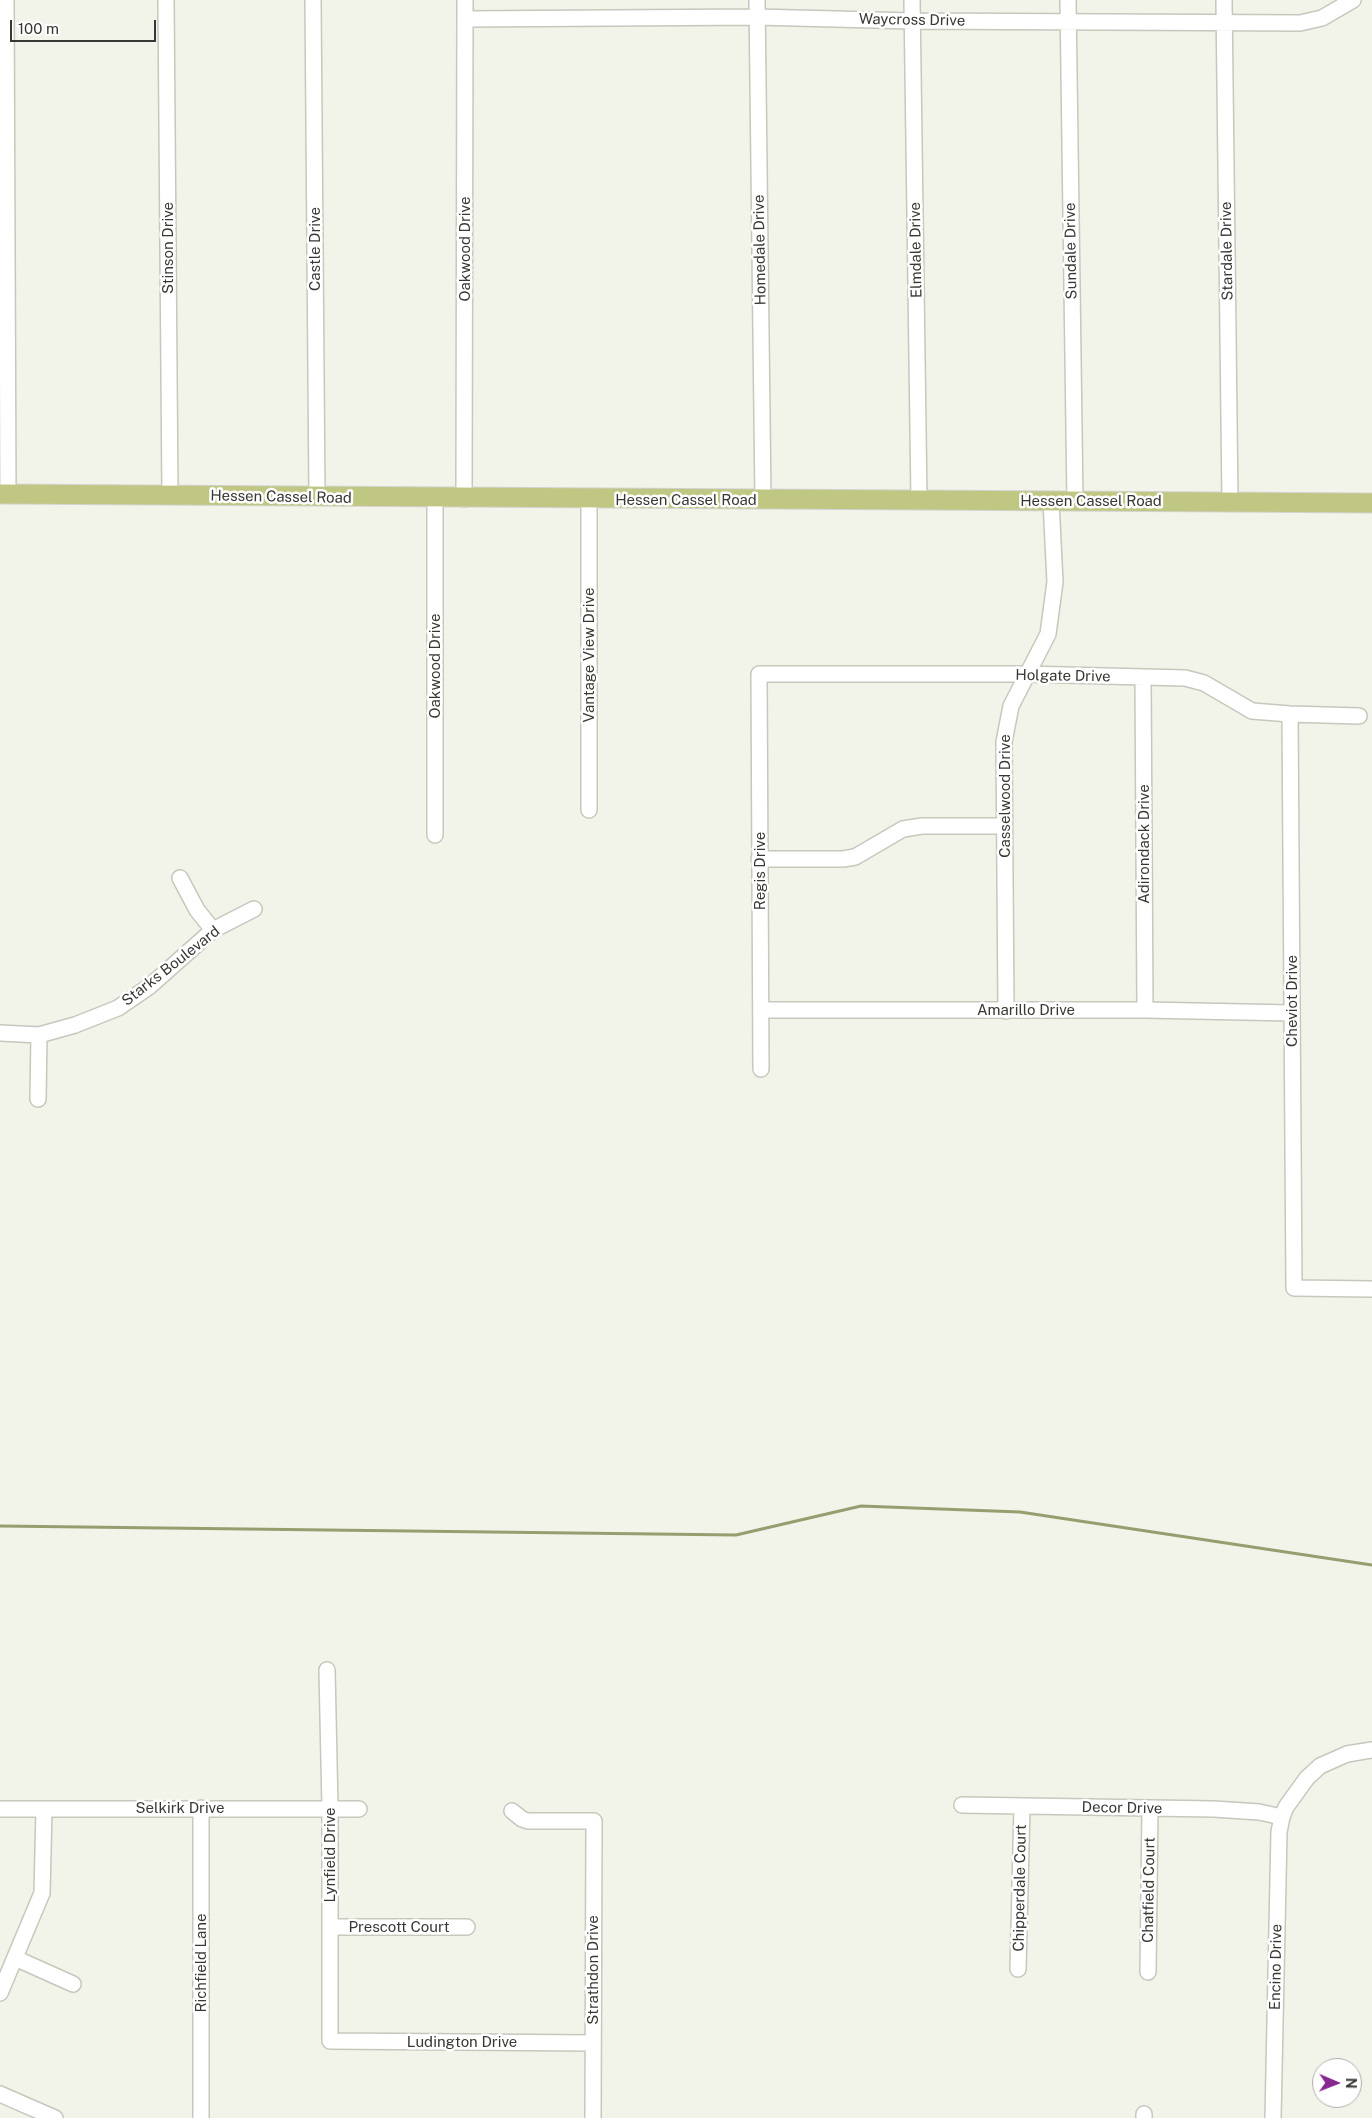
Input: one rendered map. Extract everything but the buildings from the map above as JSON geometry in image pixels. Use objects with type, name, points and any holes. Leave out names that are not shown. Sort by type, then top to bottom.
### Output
[{"type":"main road","name":"Hessen Cassel Road","points":[[4,494],[464,499],[1372,503]]},
{"type":"street","points":[[4,494],[6,0]]},
{"type":"street","name":"Stinson Drive","points":[[166,0],[170,496]]},
{"type":"street","name":"Castle Drive","points":[[312,0],[317,497]]},
{"type":"street","name":"Oakwood Drive","points":[[464,499],[465,0]]},
{"type":"street","name":"Homedale Drive","points":[[757,0],[762,500]]},
{"type":"street","name":"Elmdale Drive","points":[[912,0],[919,500]]},
{"type":"street","name":"Sundale Drive","points":[[1068,0],[1074,501]]},
{"type":"street","name":"Stardale Drive","points":[[1224,0],[1230,502]]},
{"type":"street","name":"Waycross Drive","points":[[465,19],[757,17],[912,21],[1308,22],[1328,15],[1353,0]]},
{"type":"street","name":"Oakwood Drive","points":[[435,498],[435,835]]},
{"type":"street","name":"Vantage View Drive","points":[[589,499],[589,810]]},
{"type":"street","name":"Casselwood Drive","points":[[1006,1011],[1004,756],[1006,727],[1011,706],[1025,674],[1048,634],[1055,582],[1051,501]]},
{"type":"street","name":"Holgate Drive","points":[[759,674],[1025,674],[1185,678],[1204,683],[1252,711],[1359,716]]},
{"type":"street","name":"Regis Drive","points":[[759,674],[761,1069]]},
{"type":"street","name":"Adirondack Drive","points":[[1143,677],[1145,1010]]},
{"type":"street","name":"Cheviot Drive","points":[[1290,714],[1294,1288],[1372,1289]]},
{"type":"street","points":[[760,859],[843,860],[855,857],[904,829],[922,826],[1004,826]]},
{"type":"street","points":[[180,878],[198,910],[213,930]]},
{"type":"street","name":"Starks Boulevard","points":[[0,1033],[39,1035],[75,1025],[118,1008],[150,986],[213,930],[254,909]]},
{"type":"street","name":"Amarillo Drive","points":[[761,1010],[1145,1010],[1292,1013]]},
{"type":"street","points":[[38,1099],[39,1035]]},
{"type":"street","name":"Lynfield Drive","points":[[326,1670],[330,1808],[330,2041]]},
{"type":"street","points":[[1282,1817],[1286,1807],[1307,1778],[1320,1766],[1347,1754],[1372,1750]]},
{"type":"street","name":"Decor Drive","points":[[962,1806],[1244,1810],[1282,1817]]},
{"type":"street","name":"Chipperdale Court","points":[[1018,1969],[1022,1807]]},
{"type":"street","name":"Richfield Lane","points":[[201,1808],[202,2118]]},
{"type":"street","name":"Chatfield Court","points":[[1148,1972],[1150,1808]]},
{"type":"street","name":"Selkirk Drive","points":[[0,1809],[359,1809]]},
{"type":"street","points":[[0,1993],[42,1893],[44,1809]]},
{"type":"street","name":"Strathdon Drive","points":[[512,1812],[522,1819],[528,1820],[594,1821],[594,2118]]},
{"type":"street","name":"Encino Drive","points":[[1273,2118],[1279,1832],[1282,1817]]},
{"type":"street","name":"Prescott Court","points":[[330,1927],[467,1927]]},
{"type":"street","points":[[15,1958],[73,1984]]},
{"type":"street","name":"Ludington Drive","points":[[330,2041],[593,2043]]},
{"type":"street","points":[[0,2094],[54,2118]]},
{"type":"waterway","points":[[0,1526],[736,1535],[861,1506],[1020,1512],[1372,1565]]}]
